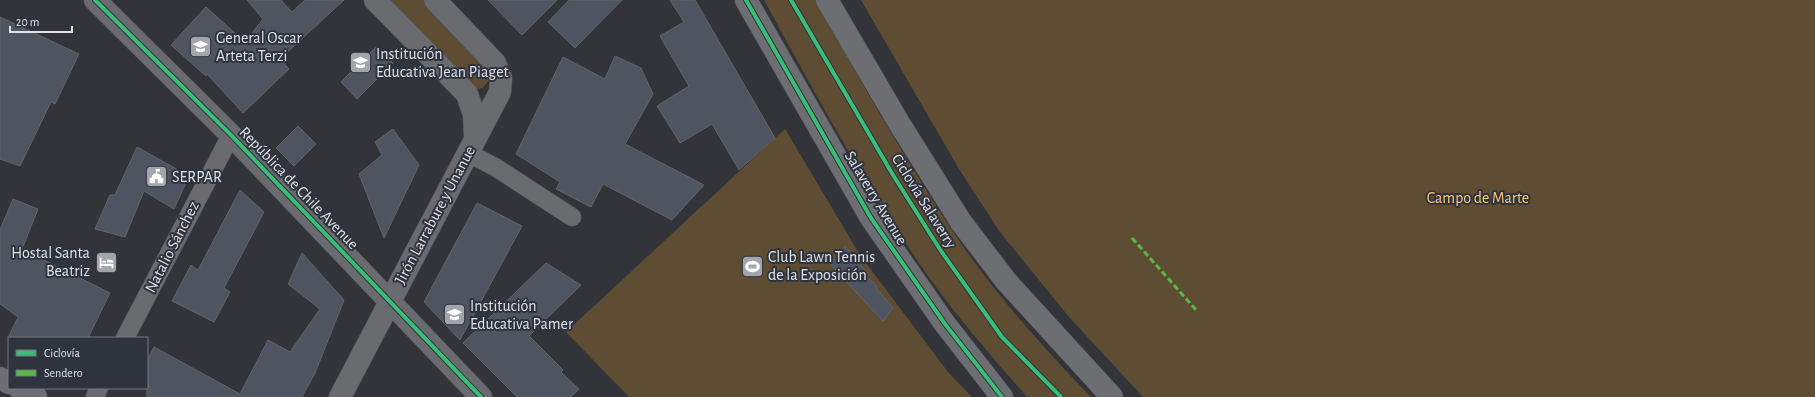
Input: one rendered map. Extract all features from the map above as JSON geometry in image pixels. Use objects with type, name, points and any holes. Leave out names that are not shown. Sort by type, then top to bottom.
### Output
[{"type":"main road","name":"Salaverry Avenue","points":[[746,0],[871,218],[945,324],[1002,397]]},
{"type":"main road","points":[[827,0],[899,123],[962,222],[1006,280],[1112,397]]},
{"type":"main road","points":[[21,389],[36,397]]},
{"type":"street","name":"República de Chile Avenue","points":[[95,0],[231,135],[481,397]]},
{"type":"street","points":[[375,0],[467,94],[474,115],[471,146],[494,168],[572,217]]},
{"type":"street","points":[[435,0],[495,62],[491,81],[485,88],[467,94]]},
{"type":"street","name":"Jirón Larrabure y Unanue","points":[[340,397],[500,92],[501,78],[495,62]]},
{"type":"street","name":"Natalio Sánchez","points":[[126,337],[231,135]]},
{"type":"green space","points":[[386,0],[427,0],[492,72],[489,80],[483,88],[477,89],[470,86]]},
{"type":"green space","points":[[764,0],[816,0],[888,128],[926,191],[967,252],[1026,327],[1091,397],[1027,397],[965,325],[908,247],[864,178]]},
{"type":"green space","name":"Campo de Marte","points":[[861,0],[1815,0],[1815,397],[1143,397],[1069,317],[1000,232],[959,169]]},
{"type":"green space","name":"Club Lawn Tennis de la Exposición","points":[[785,129],[860,255],[948,372],[972,397],[629,397],[566,332]]},
{"type":"building","points":[[247,0],[281,0],[292,12],[305,0],[344,0],[280,59],[289,69],[243,113],[207,74],[206,76],[171,45],[206,7],[245,42],[263,19]]},
{"type":"building","points":[[488,0],[557,0],[522,35]]},
{"type":"building","points":[[569,0],[622,0],[575,48],[548,22]]},
{"type":"building","points":[[670,0],[695,0],[775,138],[739,170],[712,124],[680,143],[657,106],[689,86],[660,36],[684,22]]},
{"type":"building","points":[[0,17],[79,54],[55,104],[51,102],[20,166],[0,159]]},
{"type":"building","points":[[377,46],[393,63],[357,99],[341,82]]},
{"type":"building","points":[[615,56],[641,68],[653,94],[625,144],[704,185],[672,220],[603,184],[591,207],[556,189],[560,182],[516,154],[563,57],[605,79]]},
{"type":"building","points":[[298,126],[316,144],[294,166],[276,148]]},
{"type":"building","points":[[393,129],[419,165],[384,238],[359,174],[382,155],[375,142]]},
{"type":"building","points":[[137,147],[189,176],[174,209],[144,191],[125,237],[95,229],[110,195],[115,195]]},
{"type":"building","points":[[240,190],[264,212],[224,288],[230,292],[214,322],[172,301],[191,265],[198,270]]},
{"type":"building","points":[[13,199],[38,209],[22,249],[110,293],[88,337],[8,337],[18,317],[0,304],[0,230]]},
{"type":"building","points":[[477,203],[522,226],[460,340],[424,302]]},
{"type":"building","points":[[845,246],[861,263],[860,265],[869,274],[867,277],[877,286],[875,287],[893,308],[883,321],[830,264]]},
{"type":"building","points":[[302,253],[344,300],[315,373],[302,397],[147,397],[148,359],[154,347],[240,394],[268,340],[290,352],[320,309],[288,284]]},
{"type":"building","points":[[546,263],[581,285],[529,336],[563,370],[561,372],[579,389],[571,397],[517,397],[463,343]]},
{"type":"marked path","points":[[1132,238],[1198,312]]},
{"type":"cycle path","points":[[95,0],[231,135],[481,397]]},
{"type":"cycle path","points":[[746,0],[871,218],[945,324],[1002,397]]},
{"type":"cycle path","name":"Ciclovía Salaverry","points":[[791,0],[893,175],[941,251],[1002,337],[1061,397]]},
{"type":"place","name":"General Oscar Arteta Terzi","points":[[201,47]]},
{"type":"place","name":"Institución Educativa Jean Piaget","points":[[360,63]]},
{"type":"place","name":"SERPAR","points":[[156,177]]},
{"type":"place","name":"Hostal Santa Beatriz","points":[[106,262]]},
{"type":"place","name":"Club Lawn Tennis de la Exposición","points":[[753,266]]},
{"type":"place","name":"Institución Educativa Pamer","points":[[454,315]]}]
